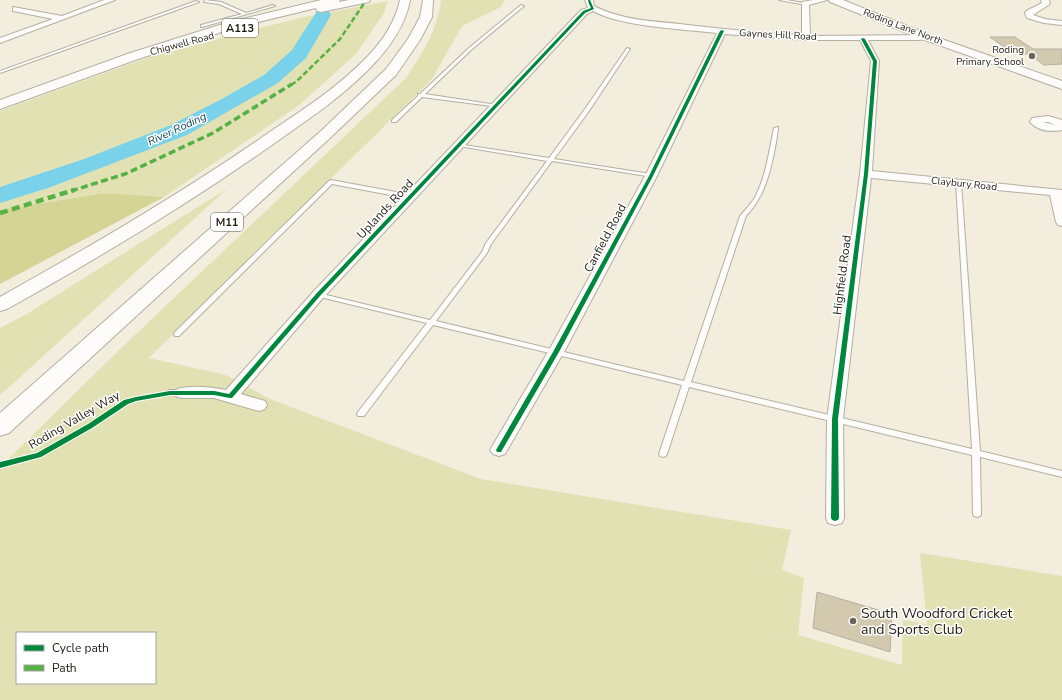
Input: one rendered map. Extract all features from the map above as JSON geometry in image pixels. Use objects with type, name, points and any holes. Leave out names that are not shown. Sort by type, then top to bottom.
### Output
[{"type":"main road","name":"Chigwell Road","points":[[0,105],[134,56],[230,25],[330,0]]},
{"type":"main road","name":"Chigwell Road","points":[[134,56],[347,2],[365,0]]},
{"type":"main road","points":[[0,306],[57,274],[171,205],[247,155],[318,105],[360,70],[385,44],[397,27],[403,8]]},
{"type":"main road","name":"M11","points":[[7,421],[326,134],[391,72],[414,40],[427,9]]},
{"type":"street","points":[[0,41],[111,0]]},
{"type":"street","name":"Chigwell Road","points":[[330,0],[347,2]]},
{"type":"street","points":[[806,38],[805,4],[823,0]]},
{"type":"street","name":"Roding Lane North","points":[[834,0],[926,37],[1062,85]]},
{"type":"street","points":[[1045,0],[1046,4],[1029,14],[1030,16],[1044,21],[1062,23]]},
{"type":"street","name":"Gaynes Hill Road","points":[[591,4],[602,13],[626,20],[755,35],[863,39],[926,37]]},
{"type":"street","name":"Uplands Road","points":[[230,396],[318,295],[412,197],[591,4]]},
{"type":"street","points":[[16,9],[62,18]]},
{"type":"street","name":"Canfield Road","points":[[499,450],[556,352],[651,176],[722,31]]},
{"type":"street","name":"Highfield Road","points":[[835,518],[835,419],[866,174],[875,61],[863,39]]},
{"type":"street","name":"Claybury Road","points":[[866,174],[1058,193]]},
{"type":"street","points":[[1058,193],[1062,222]]},
{"type":"street","points":[[176,393],[214,393],[230,396],[259,405]]},
{"type":"lane","points":[[220,3],[226,0]]},
{"type":"lane","points":[[781,0],[806,4]]},
{"type":"lane","points":[[205,1],[220,3],[259,18]]},
{"type":"lane","points":[[0,72],[197,2]]},
{"type":"lane","points":[[202,26],[273,6]]},
{"type":"lane","points":[[394,121],[470,49],[522,6]]},
{"type":"lane","points":[[361,414],[485,252],[488,244],[587,110],[628,49]]},
{"type":"lane","points":[[420,95],[497,106]]},
{"type":"lane","points":[[663,454],[743,216],[752,208],[770,166],[776,128]]},
{"type":"lane","points":[[459,145],[651,176]]},
{"type":"lane","points":[[177,334],[331,182],[412,197]]},
{"type":"lane","points":[[959,183],[976,453],[978,514]]},
{"type":"lane","points":[[318,295],[1062,474]]},
{"type":"green space","points":[[441,0],[505,0],[501,7],[462,26],[432,79],[149,358],[226,375],[270,399],[481,479],[791,530],[782,570],[804,578],[798,635],[902,665],[903,620],[927,624],[920,553],[1062,576],[1062,700],[0,700],[0,467],[116,353],[406,78],[418,60],[437,21]]},
{"type":"green space","points":[[388,1],[384,13],[356,54],[298,106],[164,197],[104,193],[0,210],[0,111],[163,52],[300,18]]},
{"type":"green space","points":[[228,188],[0,395],[0,328],[25,315]]},
{"type":"green space","points":[[104,193],[164,197],[0,284],[0,210]]},
{"type":"building","points":[[990,37],[1015,37],[1033,49],[1062,49],[1062,64],[1044,65],[1029,54],[1014,54]]},
{"type":"building","name":"South Woodford Cricket and Sports Club","points":[[817,592],[892,614],[890,652],[813,628]]},
{"type":"waterway","name":"River Roding","points":[[0,195],[92,164],[179,130],[227,104],[271,79],[299,54],[323,15]]},
{"type":"marked path","points":[[0,213],[125,174],[213,133],[297,81],[340,39],[365,2]]},
{"type":"cycle path","name":"Roding Valley Way","points":[[0,465],[39,455],[90,426],[126,402],[170,393],[214,393],[230,396],[318,295],[584,12],[593,8],[589,0]]},
{"type":"cycle path","points":[[499,450],[556,352],[651,176],[722,31]]},
{"type":"cycle path","points":[[835,518],[835,419],[866,174],[875,61],[863,39]]},
{"type":"place","name":"Roding Primary School","points":[[1032,56]]},
{"type":"place","name":"South Woodford Cricket and Sports Club","points":[[853,621]]}]
